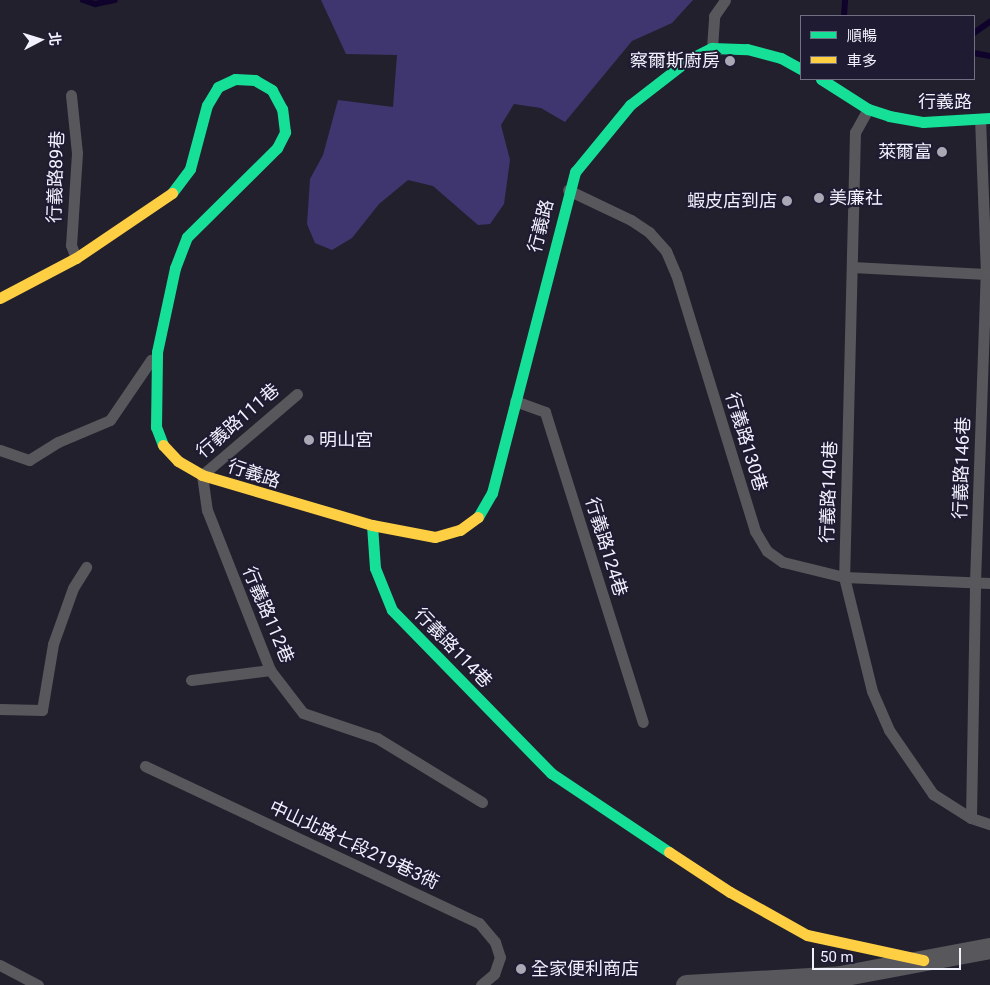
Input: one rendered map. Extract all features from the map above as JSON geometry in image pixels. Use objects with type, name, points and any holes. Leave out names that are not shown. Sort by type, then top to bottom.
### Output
[{"type":"street","name":"行義路","points":[[0,298],[76,258],[178,189],[190,169],[208,105],[218,87],[235,79],[255,80],[272,90],[282,109],[284,132],[277,148],[187,237],[175,268],[156,352],[156,427],[164,447],[178,461],[202,475],[372,525],[436,537],[460,530],[479,518],[492,493],[568,190],[575,172],[630,105],[688,60],[712,48],[747,49],[781,58],[800,68]]},
{"type":"street","name":"行義路","points":[[822,80],[868,109],[923,122],[985,119]]},
{"type":"street","name":"行義路114巷","points":[[372,525],[375,568],[392,610],[552,773],[730,892],[807,935],[923,960]]},
{"type":"street","points":[[686,985],[840,976],[990,948]]},
{"type":"lane","points":[[712,48],[714,16],[725,0]]},
{"type":"lane","name":"行義路89巷","points":[[71,95],[77,153],[71,245],[76,258]]},
{"type":"lane","name":"行義路140巷","points":[[868,109],[855,132],[844,577],[872,691],[889,730],[932,794],[971,818],[990,824]]},
{"type":"lane","name":"行義路146巷","points":[[971,818],[975,582],[986,274],[985,119]]},
{"type":"lane","name":"行義路130巷","points":[[568,190],[631,220],[649,232],[666,251],[676,274],[756,531],[767,551],[783,562],[844,577],[990,583]]},
{"type":"lane","points":[[852,267],[986,274]]},
{"type":"lane","points":[[0,450],[29,460],[58,442],[110,420],[156,352]]},
{"type":"lane","name":"行義路111巷","points":[[202,475],[297,394]]},
{"type":"lane","name":"行義路124巷","points":[[515,401],[545,412],[643,722]]},
{"type":"lane","name":"行義路112巷","points":[[202,475],[207,510],[270,670],[303,712],[377,738],[482,802]]},
{"type":"lane","points":[[0,709],[42,710],[53,644],[73,588],[86,566]]},
{"type":"lane","points":[[190,680],[270,670]]},
{"type":"lane","name":"中山北路七段219巷3衖","points":[[145,766],[479,923],[495,942],[500,957],[494,974],[481,985]]},
{"type":"lane","points":[[0,965],[38,985]]},
{"type":"shaded area","points":[[321,0],[693,0],[672,23],[632,41],[565,122],[541,108],[514,104],[501,125],[510,160],[504,204],[490,224],[478,225],[433,186],[408,180],[379,204],[352,238],[332,250],[315,243],[307,224],[310,179],[323,155],[338,100],[393,107],[397,55],[346,54]]},
{"type":"waterway","points":[[83,0],[95,4],[115,0]]},
{"type":"waterway","points":[[844,15],[845,0]]},
{"type":"waterway","points":[[975,32],[990,22]]},
{"type":"waterway","points":[[975,53],[990,56]]},
{"type":"traffic: fast","points":[[478,517],[492,493],[575,172],[630,105],[688,60],[712,48],[747,49],[781,58],[800,68]]},
{"type":"traffic: fast","points":[[163,445],[156,427],[157,352],[175,268],[187,237],[277,148],[285,132],[282,109],[272,90],[255,80],[235,79],[218,87],[207,105],[190,169],[172,193]]},
{"type":"traffic: fast","points":[[823,80],[868,109],[889,116],[923,122],[990,118]]},
{"type":"traffic: fast","points":[[372,525],[375,568],[392,610],[551,773],[669,852]]},
{"type":"traffic: slow","points":[[0,298],[76,258],[172,193]]},
{"type":"traffic: slow","points":[[163,445],[178,461],[202,475],[372,525],[435,537],[460,530],[478,517]]},
{"type":"traffic: slow","points":[[669,852],[730,892],[807,935],[923,960]]},
{"type":"place","name":"察爾斯廚房","points":[[730,61]]},
{"type":"place","name":"萊爾富","points":[[942,152]]},
{"type":"place","name":"美廉社","points":[[819,198]]},
{"type":"place","name":"蝦皮店到店","points":[[787,201]]},
{"type":"place","name":"明山宮","points":[[309,440]]},
{"type":"place","name":"全家便利商店","points":[[521,969]]}]
